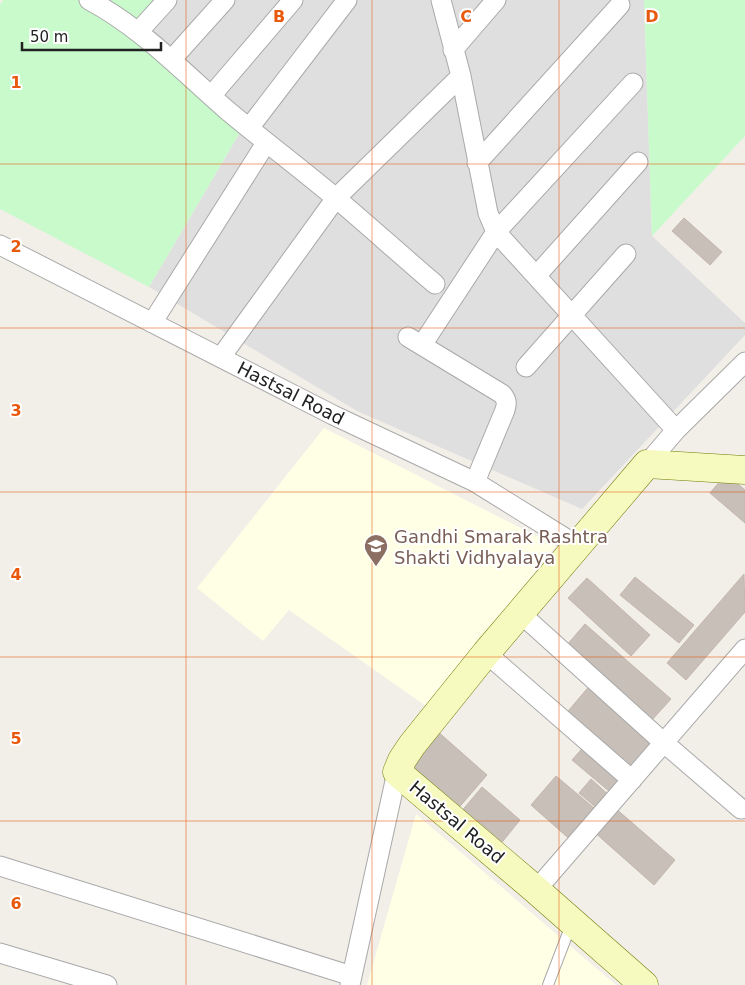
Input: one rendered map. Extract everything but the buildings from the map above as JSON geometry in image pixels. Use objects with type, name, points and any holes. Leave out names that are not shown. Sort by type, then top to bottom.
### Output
[{"type":"street","points":[[89,0],[110,11],[172,59],[211,96],[266,143],[336,198],[435,284]]},
{"type":"street","points":[[138,32],[167,0]]},
{"type":"street","points":[[172,59],[225,0]]},
{"type":"street","points":[[211,96],[293,0]]},
{"type":"street","points":[[249,128],[347,0]]},
{"type":"street","points":[[441,0],[461,76],[488,213],[496,232],[676,430]]},
{"type":"street","points":[[453,50],[496,0]]},
{"type":"street","points":[[477,163],[620,5]]},
{"type":"street","points":[[221,357],[336,198],[461,76]]},
{"type":"street","points":[[475,482],[505,410],[506,398],[415,341],[496,232],[633,83]]},
{"type":"street","points":[[152,323],[266,143]]},
{"type":"street","points":[[536,275],[638,162]]},
{"type":"street","name":"Hastsal Road","points":[[0,245],[333,415],[475,482],[578,546]]},
{"type":"street","points":[[526,367],[626,254]]},
{"type":"street","points":[[647,464],[676,430],[745,362]]},
{"type":"street","points":[[647,464],[745,470]]},
{"type":"street","name":"Hastsal Road","points":[[644,985],[397,772],[412,745],[486,653],[647,464]]},
{"type":"street","points":[[520,613],[663,742],[741,809]]},
{"type":"street","points":[[536,890],[745,649]]},
{"type":"street","points":[[486,653],[632,780]]},
{"type":"street","points":[[0,866],[351,980],[397,772]]},
{"type":"street","points":[[0,953],[107,985]]},
{"type":"lane","points":[[548,985],[572,921]]},
{"type":"shaded area","points":[[165,0],[644,0],[652,236],[745,323],[745,335],[582,509],[357,411],[149,287],[249,117],[143,28]]},
{"type":"shaded area","name":"Gandhi Smarak Rashtra Shakti Vidhyalaya","points":[[324,428],[556,546],[426,706],[289,610],[263,641],[197,588]]},
{"type":"shaded area","points":[[416,814],[616,985],[367,985]]},
{"type":"green space","points":[[3,0],[165,0],[143,27],[249,117],[149,287],[0,209],[0,5]]},
{"type":"green space","points":[[644,0],[745,0],[745,136],[652,236]]},
{"type":"place","name":"Gandhi Smarak Rashtra Shakti Vidhyalaya","points":[[376,567]]}]
